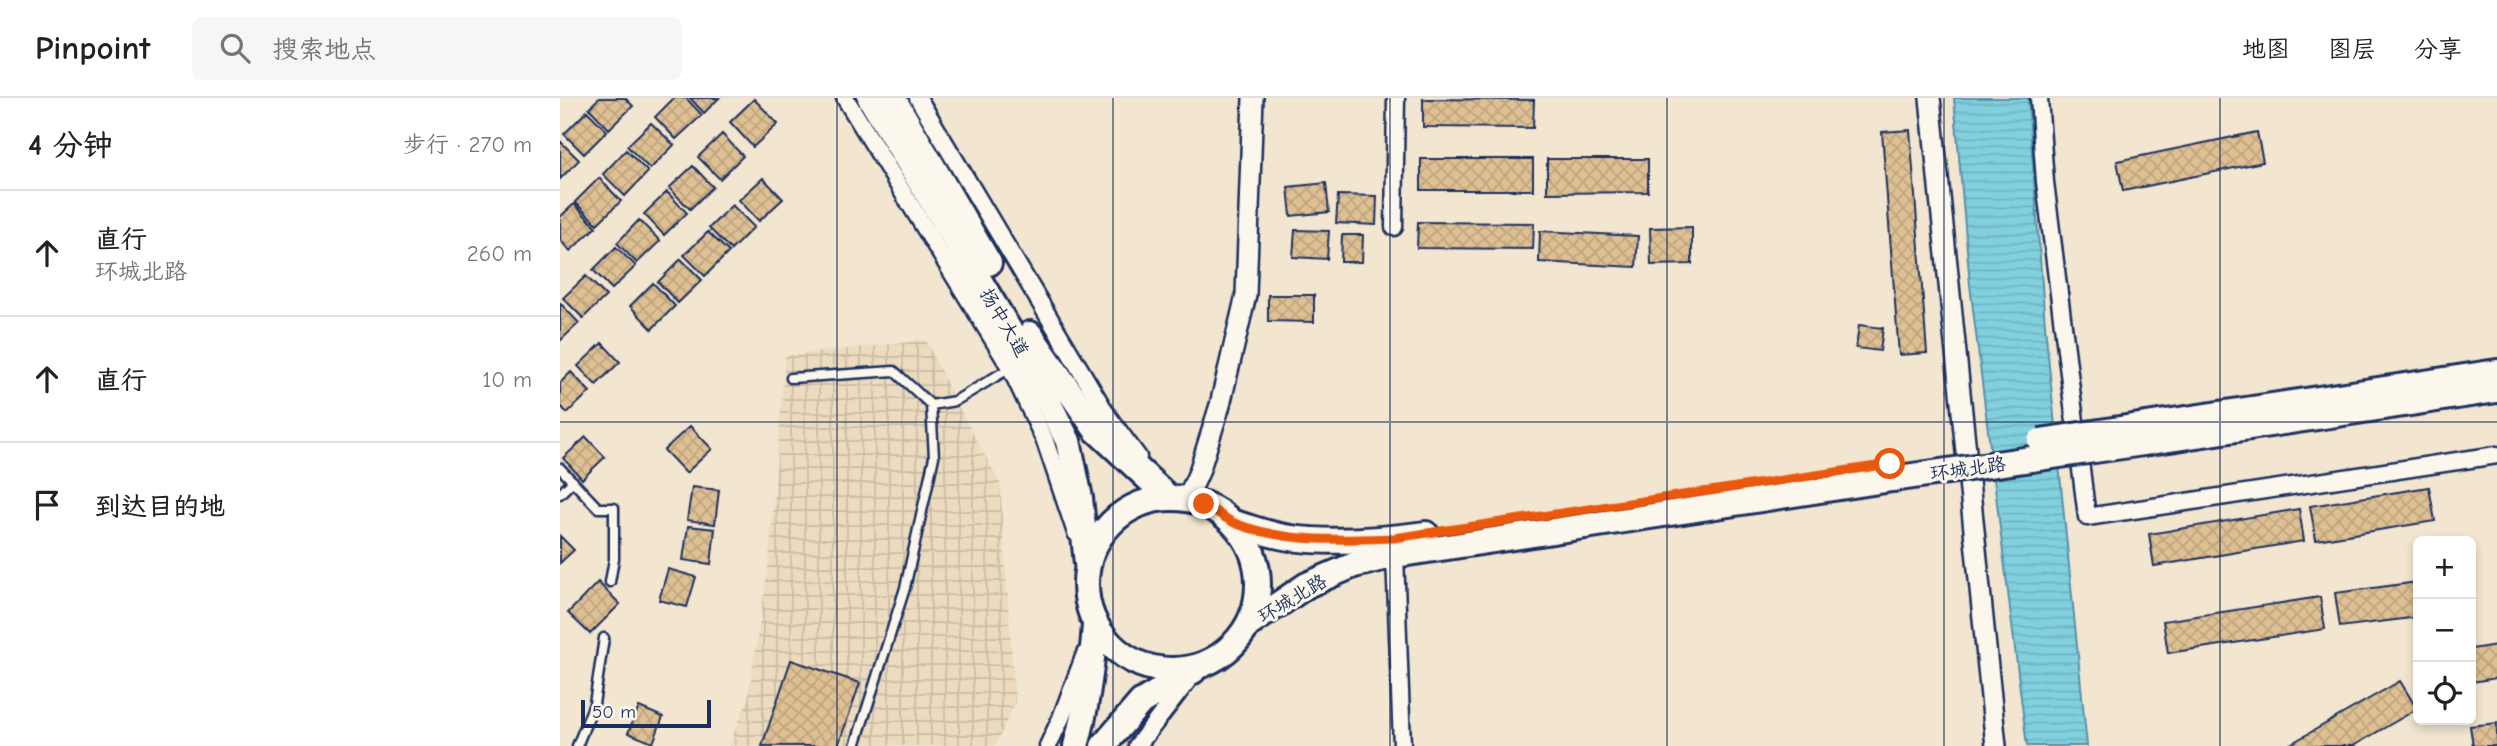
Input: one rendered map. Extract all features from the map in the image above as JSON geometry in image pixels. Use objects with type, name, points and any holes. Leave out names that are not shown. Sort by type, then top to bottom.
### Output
[{"type":"main road","name":"扬中大道","points":[[870,98],[1018,363],[1068,441],[1080,498],[1087,566]]},
{"type":"main road","name":"扬中大道","points":[[893,98],[1039,349],[1096,430],[1178,498]]},
{"type":"main road","name":"环城北路","points":[[2148,434],[2497,372]]},
{"type":"main road","name":"环城北路","points":[[1234,523],[1289,538],[1330,541],[1394,538],[2148,434],[2497,390]]},
{"type":"main road","name":"环城北路","points":[[1248,625],[1307,585],[1354,565],[1395,555],[1891,471]]},
{"type":"main road","points":[[1103,746],[1141,702],[1219,657],[1236,643],[1248,625],[1259,590],[1258,572],[1249,546],[1234,523],[1204,504],[1178,498],[1150,501],[1116,518],[1103,531],[1087,566],[1085,586],[1088,606],[1095,625],[1107,641],[1133,662],[1166,671],[1200,666]]},
{"type":"main road","points":[[1076,746],[1091,672],[1095,625]]},
{"type":"street","points":[[845,98],[1018,363]]},
{"type":"street","points":[[918,98],[1109,418],[1178,498],[1199,472],[1220,405],[1246,295],[1253,98]]},
{"type":"street","points":[[1394,227],[1396,98]]},
{"type":"street","points":[[1930,98],[1996,746]]},
{"type":"street","points":[[2039,98],[2046,182],[2087,517],[2497,455]]},
{"type":"street","points":[[1395,555],[1402,746]]},
{"type":"street","points":[[1048,746],[1061,719],[1095,625]]},
{"type":"street","points":[[1137,746],[1200,666]]},
{"type":"lane","points":[[932,405],[955,401],[1018,363]]},
{"type":"lane","points":[[791,378],[894,371],[932,405],[934,457],[905,588],[855,746]]},
{"type":"lane","points":[[560,468],[598,508],[614,508],[614,559],[610,582]]},
{"type":"lane","points":[[560,494],[573,481]]},
{"type":"lane","points":[[577,746],[594,704],[604,638]]},
{"type":"shaded area","points":[[926,340],[955,401],[1000,483],[1015,703],[995,746],[729,746],[748,699],[769,561],[785,356]]},
{"type":"water","points":[[1954,98],[2028,98],[2045,325],[2087,746],[2027,746],[1970,285]]},
{"type":"building","points":[[599,98],[625,98],[633,106],[609,129],[589,108]]},
{"type":"building","points":[[674,98],[686,98],[702,115],[676,139],[655,117]]},
{"type":"building","points":[[690,98],[719,98],[704,113]]},
{"type":"building","points":[[754,99],[778,124],[753,147],[730,122]]},
{"type":"building","points":[[1423,99],[1534,100],[1533,128],[1423,127]]},
{"type":"building","points":[[587,111],[607,131],[584,154],[564,134]]},
{"type":"building","points":[[651,123],[674,145],[650,169],[627,146]]},
{"type":"building","points":[[1910,130],[1927,353],[1899,355],[1882,132]]},
{"type":"building","points":[[2257,132],[2263,162],[2123,191],[2117,161]]},
{"type":"building","points":[[722,134],[743,156],[720,179],[698,157]]},
{"type":"building","points":[[560,141],[579,160],[560,179]]},
{"type":"building","points":[[626,150],[648,172],[625,196],[603,174]]},
{"type":"building","points":[[1421,159],[1533,159],[1533,190],[1421,190]]},
{"type":"building","points":[[1547,159],[1648,159],[1648,192],[1547,193]]},
{"type":"building","points":[[693,166],[713,187],[690,209],[669,188]]},
{"type":"building","points":[[599,178],[621,201],[597,224],[575,202]]},
{"type":"building","points":[[763,178],[783,199],[759,221],[739,200]]},
{"type":"building","points":[[1326,183],[1329,212],[1291,216],[1288,187]]},
{"type":"building","points":[[667,192],[687,213],[664,235],[644,214]]},
{"type":"building","points":[[1338,195],[1377,196],[1376,225],[1336,223]]},
{"type":"building","points":[[574,204],[596,227],[570,251],[560,240],[560,217]]},
{"type":"building","points":[[732,205],[754,227],[731,250],[709,228]]},
{"type":"building","points":[[639,220],[660,241],[637,263],[617,243]]},
{"type":"building","points":[[1418,222],[1534,223],[1533,249],[1417,248]]},
{"type":"building","points":[[1692,227],[1692,264],[1651,265],[1650,228]]},
{"type":"building","points":[[1295,230],[1329,231],[1327,259],[1293,257]]},
{"type":"building","points":[[1540,231],[1638,236],[1636,267],[1539,262]]},
{"type":"building","points":[[708,232],[729,252],[705,276],[684,255]]},
{"type":"building","points":[[1342,235],[1363,235],[1362,262],[1341,262]]},
{"type":"building","points":[[616,247],[636,266],[612,289],[593,270]]},
{"type":"building","points":[[681,259],[702,280],[678,303],[658,282]]},
{"type":"building","points":[[586,276],[606,296],[583,318],[563,298]]},
{"type":"building","points":[[653,283],[675,306],[652,329],[630,306]]},
{"type":"building","points":[[1268,295],[1314,295],[1314,322],[1268,321]]},
{"type":"building","points":[[560,303],[579,323],[560,341]]},
{"type":"building","points":[[1859,325],[1883,328],[1880,351],[1856,348]]},
{"type":"building","points":[[602,343],[620,362],[596,385],[578,366]]},
{"type":"building","points":[[571,372],[590,392],[567,413],[560,405],[560,383]]},
{"type":"building","points":[[690,426],[712,449],[686,473],[664,450]]},
{"type":"building","points":[[586,437],[605,457],[582,479],[563,458]]},
{"type":"building","points":[[692,487],[719,490],[715,524],[687,520]]},
{"type":"building","points":[[2429,487],[2435,521],[2316,540],[2310,506]]},
{"type":"building","points":[[2299,509],[2304,541],[2154,566],[2149,534]]},
{"type":"building","points":[[688,526],[715,529],[711,564],[683,560]]},
{"type":"building","points":[[560,536],[574,550],[560,563]]},
{"type":"building","points":[[668,569],[696,577],[687,607],[659,600]]},
{"type":"building","points":[[598,582],[620,604],[590,634],[568,613]]},
{"type":"building","points":[[2413,583],[2413,618],[2340,627],[2335,593]]},
{"type":"building","points":[[2320,597],[2325,629],[2168,653],[2163,621]]},
{"type":"building","points":[[2497,645],[2497,678],[2476,681],[2476,648]]},
{"type":"building","points":[[791,660],[860,683],[838,746],[762,746]]},
{"type":"building","points":[[2400,681],[2413,702],[2413,711],[2353,746],[2287,746]]},
{"type":"building","points":[[639,707],[663,717],[653,743],[628,733]]},
{"type":"building","points":[[2497,723],[2497,746],[2473,746],[2470,726]]},
{"type":"route","points":[[1204,504],[1234,523],[1289,538],[1330,541],[1394,538],[1890,464]]}]
